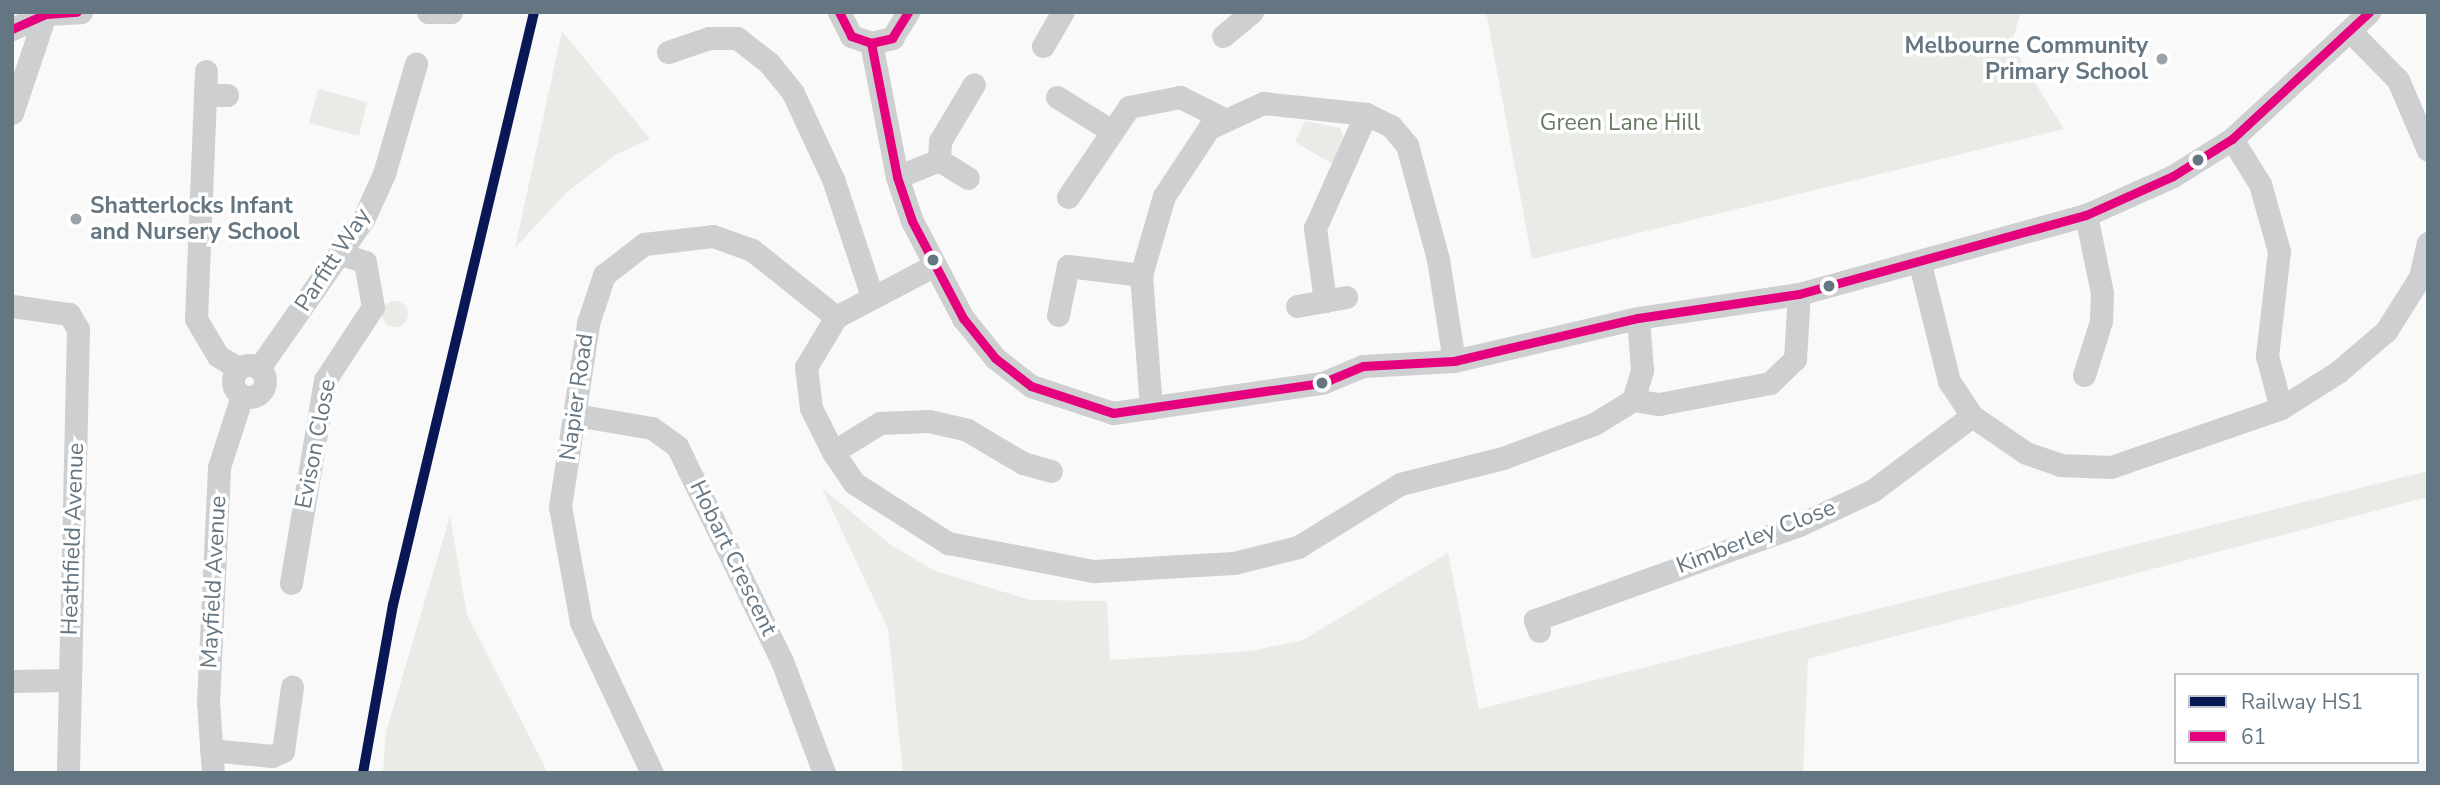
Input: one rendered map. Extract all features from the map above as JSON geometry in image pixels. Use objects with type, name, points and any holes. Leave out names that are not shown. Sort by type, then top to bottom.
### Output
[{"type":"street","points":[[12,29],[46,13],[81,12]]},
{"type":"street","points":[[428,12],[451,12]]},
{"type":"street","points":[[839,12],[851,36],[871,43],[892,38],[908,12]]},
{"type":"street","points":[[1043,46],[1063,12]]},
{"type":"street","points":[[1223,36],[1252,12]]},
{"type":"street","points":[[871,43],[897,177],[933,266],[995,358],[1031,386],[1113,413],[1322,383],[1363,366],[1454,360],[1638,318],[1798,294],[1920,264],[2086,215],[2173,176],[2232,139],[2353,34],[2369,12]]},
{"type":"street","points":[[12,113],[46,13]]},
{"type":"street","points":[[2353,34],[2398,80],[2428,150]]},
{"type":"street","points":[[667,52],[709,38],[737,38],[769,64],[793,93],[833,179],[871,293]]},
{"type":"street","name":"Parfitt Way","points":[[248,368],[342,254],[384,174],[416,64]]},
{"type":"street","points":[[206,71],[216,95],[196,319],[218,355],[248,368]]},
{"type":"street","points":[[939,160],[940,141],[974,84]]},
{"type":"street","points":[[1057,97],[1110,130]]},
{"type":"street","points":[[1068,197],[1110,130],[1129,107],[1156,97],[1180,97],[1222,118]]},
{"type":"street","points":[[1151,408],[1141,275],[1164,196],[1222,118],[1263,103],[1366,114],[1391,126],[1415,169],[1454,360]]},
{"type":"street","points":[[1297,306],[1335,299],[1315,228],[1366,114]]},
{"type":"street","points":[[2232,139],[2260,184],[2279,251],[2267,356],[2281,408]]},
{"type":"street","points":[[897,177],[939,160]]},
{"type":"street","points":[[939,160],[968,178]]},
{"type":"street","points":[[2084,375],[2101,321],[2102,293],[2086,215]]},
{"type":"street","name":"Napier Road","points":[[652,773],[580,621],[560,507],[588,323],[604,275],[644,244],[713,236],[752,250],[836,317]]},
{"type":"street","points":[[1920,264],[1948,382],[1972,416],[2026,453],[2060,465],[2111,467],[2281,408],[2386,331],[2420,277],[2428,243]]},
{"type":"street","name":"Evison Close","points":[[291,583],[325,380],[373,307],[366,262],[342,254]]},
{"type":"street","points":[[933,266],[871,293],[836,317],[806,367],[811,408],[833,452],[854,483],[948,543],[1094,571],[1234,563],[1298,547],[1400,484],[1558,440],[1633,400],[1659,404],[1770,383],[1796,359],[1798,294]]},
{"type":"street","points":[[1058,315],[1068,266],[1141,275]]},
{"type":"street","name":"Heathfield Avenue","points":[[12,306],[63,312],[78,329],[79,385],[67,680],[68,773]]},
{"type":"street","points":[[1633,400],[1642,370],[1638,318]]},
{"type":"street","name":"Mayfield Avenue","points":[[212,761],[219,467],[242,396],[232,382],[248,368]]},
{"type":"street","name":"Hobart Crescent","points":[[575,415],[652,428],[677,446],[782,661],[824,773]]},
{"type":"street","name":"Kimberley Close","points":[[1539,631],[1535,620],[1799,525],[1872,491],[1972,416]]},
{"type":"street","points":[[833,452],[880,423],[929,421],[967,429],[1023,463],[1051,471]]},
{"type":"street","points":[[12,681],[67,680]]},
{"type":"street","points":[[212,761],[272,756],[283,751],[292,687]]},
{"type":"green space","name":"Green Lane Hill","points":[[1486,12],[2021,12],[2011,45],[2064,129],[1532,259]]},
{"type":"green space","points":[[562,31],[650,139],[615,155],[567,192],[515,248]]},
{"type":"green space","points":[[318,89],[367,102],[359,136],[309,123]]},
{"type":"green space","points":[[1305,121],[1340,128],[1344,139],[1336,166],[1295,142]]},
{"type":"green space","points":[[395,301],[404,305],[408,314],[404,323],[395,327],[386,323],[382,314],[386,305]]},
{"type":"green space","points":[[2428,471],[2428,497],[1808,659],[1803,773],[903,773],[888,629],[822,488],[891,545],[935,571],[1030,600],[1107,601],[1110,660],[1251,651],[1303,640],[1448,553],[1479,709]]},
{"type":"green space","points":[[450,516],[467,615],[548,773],[383,773],[386,732]]},
{"type":"rail line","name":"HS1","points":[[363,773],[393,605],[534,12]]},
{"type":"transit line","name":"61","points":[[12,29],[46,14],[77,12]]},
{"type":"transit line","name":"61","points":[[839,12],[851,36],[871,43],[892,38],[908,12]]},
{"type":"transit line","name":"61","points":[[871,43],[897,177],[912,221],[963,318],[995,358],[1031,386],[1113,413],[1322,383],[1363,366],[1454,361],[1638,318],[1799,294],[2086,215],[2173,176],[2232,139],[2369,12]]},
{"type":"place","name":"Melbourne Community Primary School","points":[[2162,59]]},
{"type":"place","name":"Shatterlocks Infant and Nursery School","points":[[76,219]]}]
